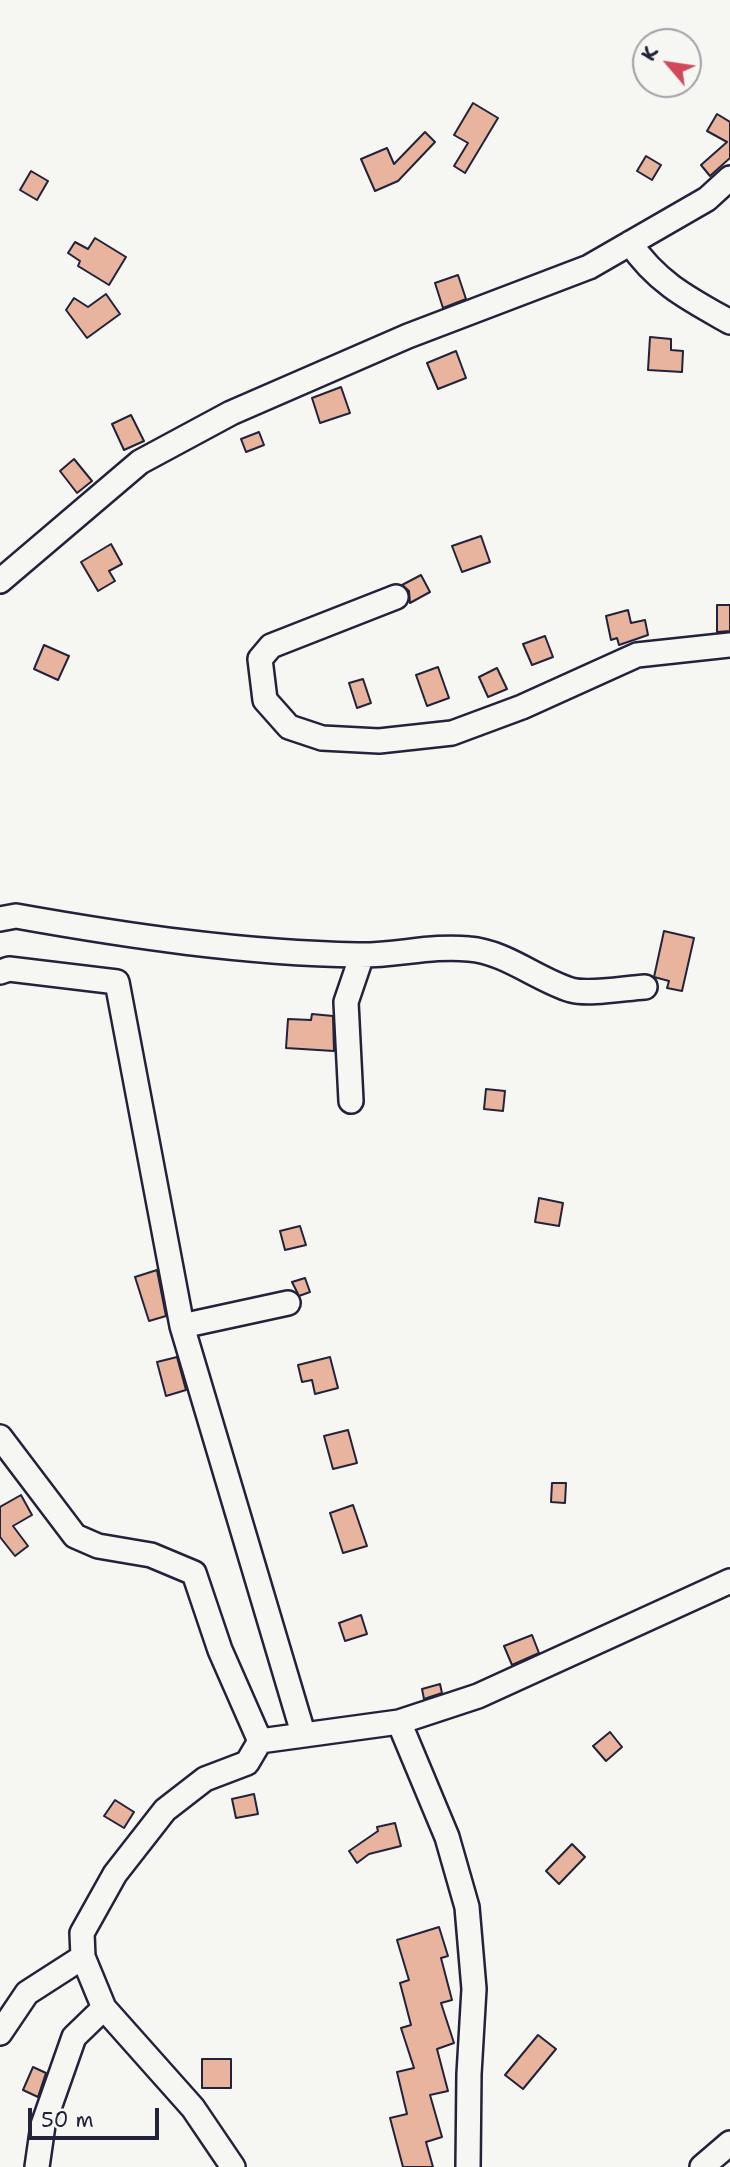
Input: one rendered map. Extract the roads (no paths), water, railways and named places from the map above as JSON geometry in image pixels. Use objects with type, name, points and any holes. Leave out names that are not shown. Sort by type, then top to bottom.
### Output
[{"type":"street","points":[[0,581],[139,462],[231,413],[408,336],[589,267],[707,199],[730,178]]},
{"type":"street","points":[[630,243],[646,267],[674,290],[730,322]]},
{"type":"street","points":[[396,597],[271,646],[260,659],[265,699],[289,727],[321,738],[379,741],[452,733],[522,707],[637,655],[730,645]]},
{"type":"street","points":[[0,919],[16,916],[283,952],[362,955],[442,946],[475,949],[575,991],[645,987]]},
{"type":"street","points":[[351,1101],[346,1002],[362,955]]},
{"type":"street","points":[[0,972],[9,969],[117,982],[182,1326],[303,1733]]},
{"type":"street","points":[[182,1326],[288,1303]]},
{"type":"street","points":[[0,1437],[75,1536],[98,1546],[151,1555],[194,1573],[220,1650],[260,1741]]},
{"type":"street","points":[[233,2167],[192,2108],[104,2008],[83,1957],[82,1933],[115,1874],[164,1810],[205,1780],[247,1763],[260,1741],[303,1733],[399,1723],[478,1696],[730,1581]]},
{"type":"street","points":[[399,1723],[447,1838],[467,1907],[474,1989],[468,2074],[471,2135],[468,2167]]},
{"type":"street","points":[[0,2033],[27,1993],[83,1957]]},
{"type":"street","points":[[37,2167],[43,2125],[74,2038],[104,2008]]},
{"type":"street","points":[[702,2167],[730,2143]]}]
